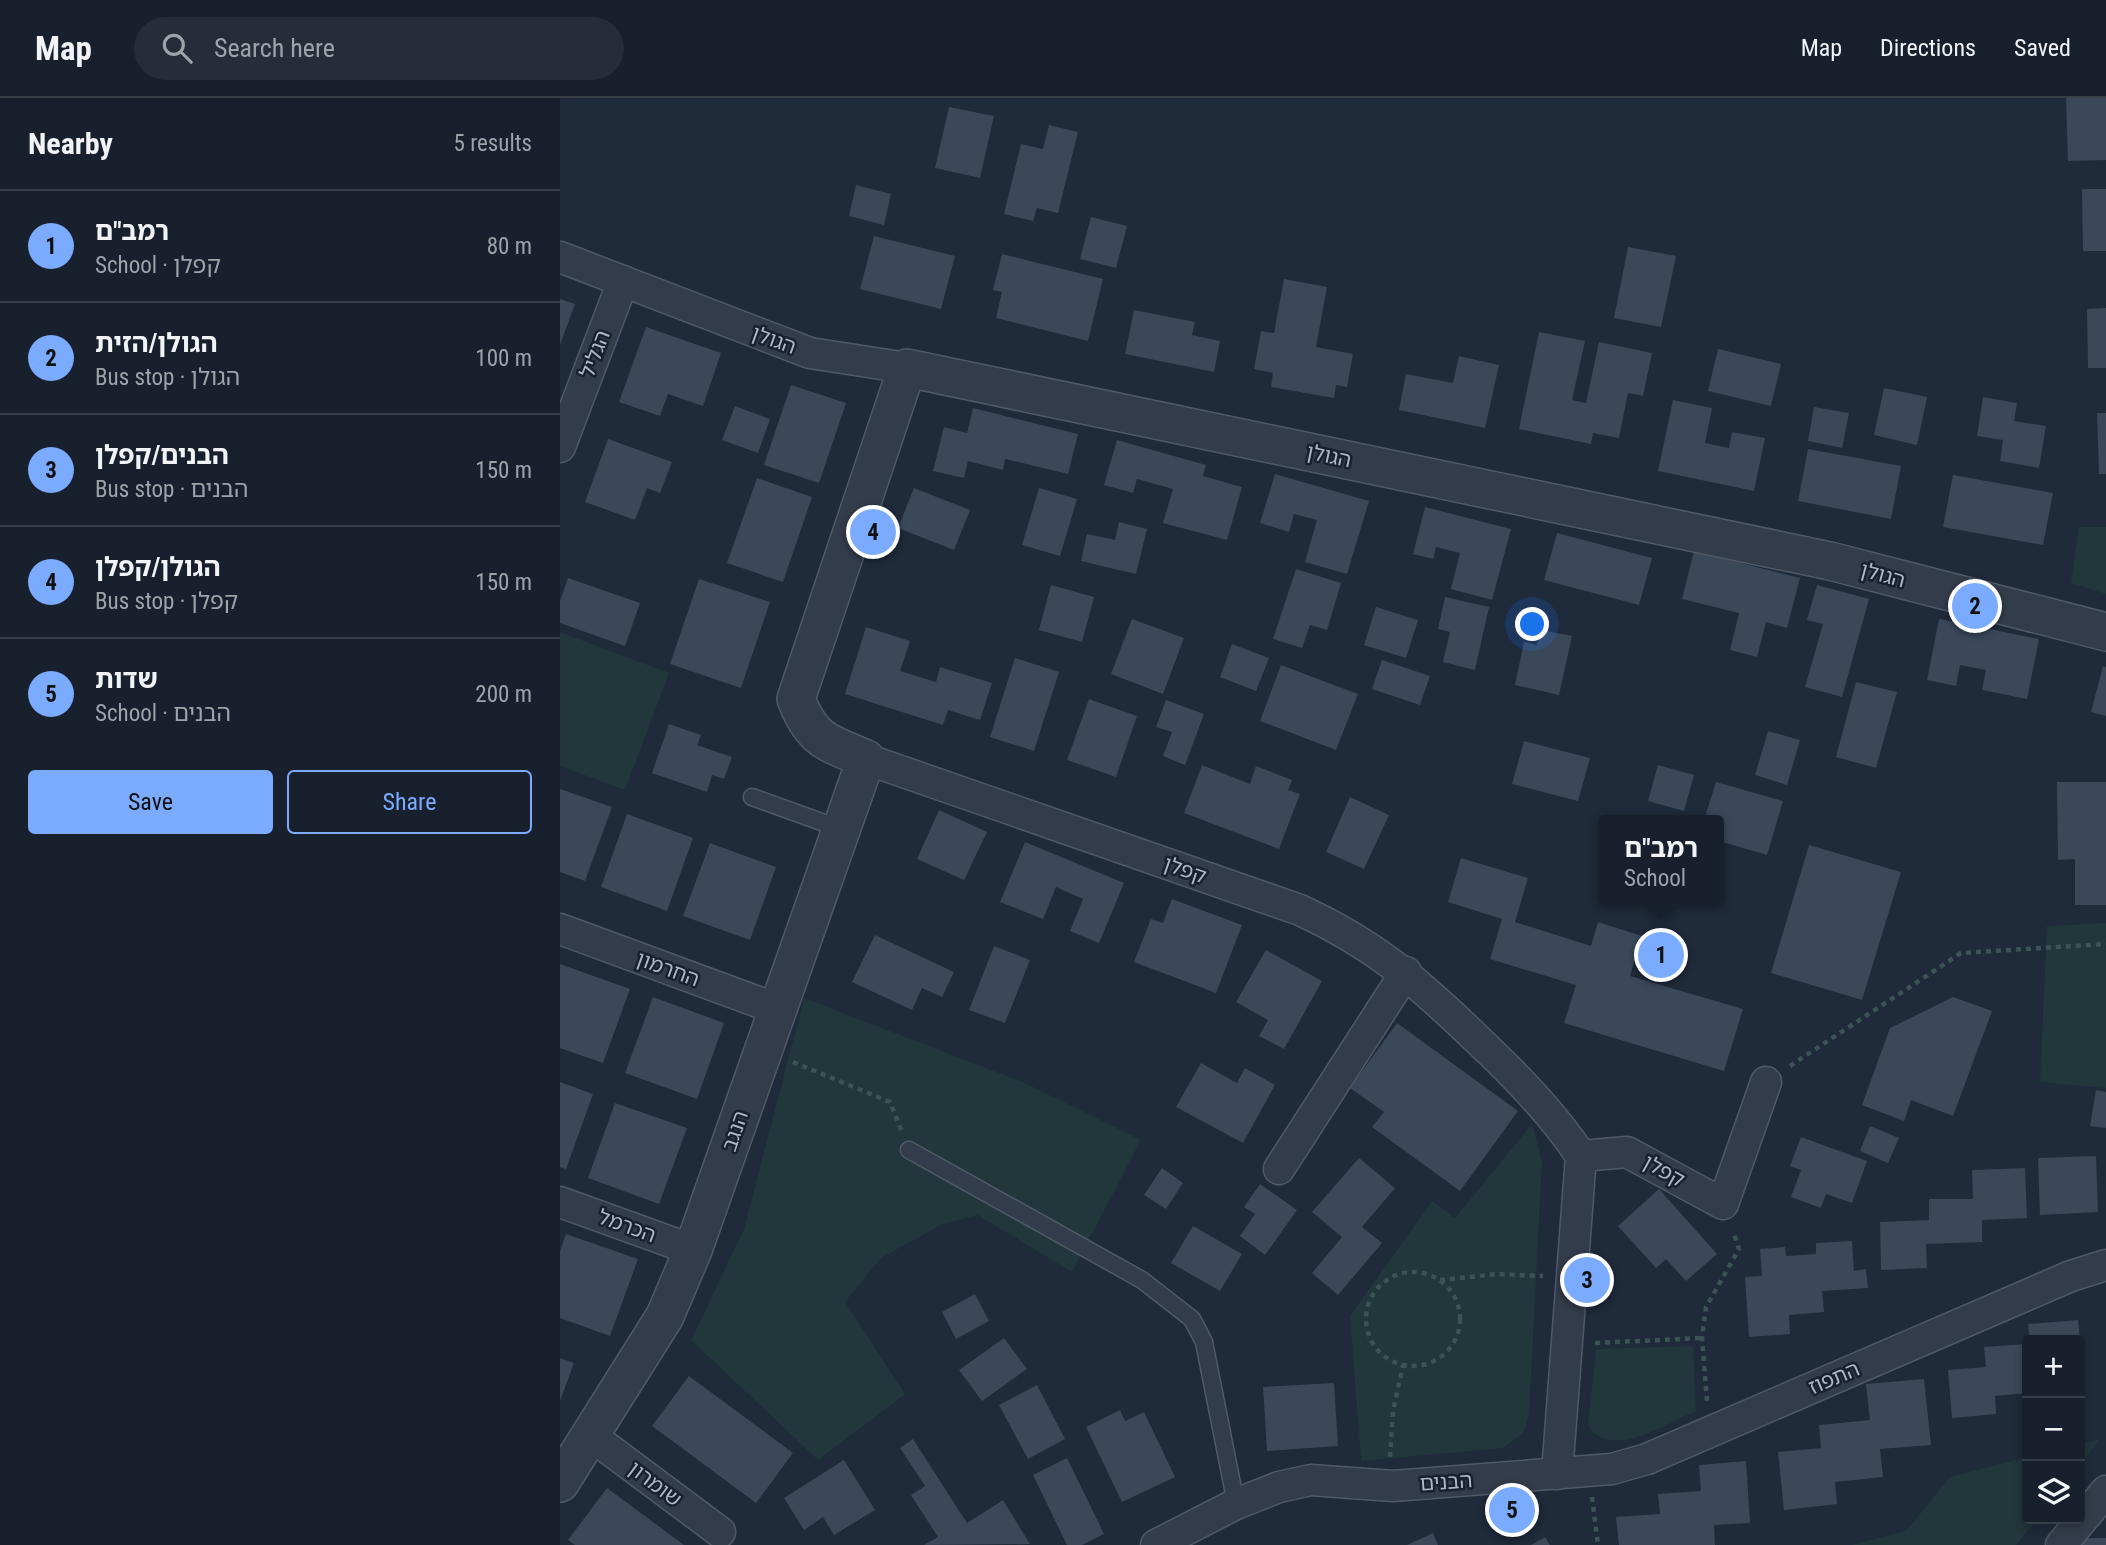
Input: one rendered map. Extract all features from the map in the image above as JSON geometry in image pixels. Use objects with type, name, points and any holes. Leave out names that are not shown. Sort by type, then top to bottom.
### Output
[{"type":"street","name":"הגולן","points":[[560,257],[810,353],[907,368],[1830,561],[2106,632]]},
{"type":"street","name":"הגליל","points":[[563,433],[623,281]]},
{"type":"street","name":"קפלן","points":[[907,368],[796,699],[804,718],[818,738],[866,759],[1300,910],[1345,931],[1406,972],[1532,1093],[1562,1127],[1581,1156],[1627,1152],[1723,1204]]},
{"type":"street","name":"הנגב","points":[[562,1474],[590,1435],[665,1316],[693,1250],[866,759]]},
{"type":"street","name":"החרמון","points":[[560,929],[777,1009]]},
{"type":"street","points":[[1279,1169],[1406,972]]},
{"type":"street","points":[[1723,1204],[1766,1082]]},
{"type":"street","points":[[1557,1474],[1581,1156]]},
{"type":"street","name":"הכרמל","points":[[560,1202],[693,1250]]},
{"type":"street","name":"התפוז","points":[[1557,1474],[1589,1471],[1647,1459],[2071,1276],[2106,1265]]},
{"type":"street","name":"שומרון","points":[[590,1435],[720,1532]]},
{"type":"street","name":"הבנים","points":[[1156,1545],[1236,1504],[1279,1487],[1311,1479],[1393,1486],[1557,1474]]},
{"type":"street","points":[[2061,1545],[2106,1491]]},
{"type":"lane","points":[[752,797],[841,829]]},
{"type":"lane","points":[[909,1150],[1142,1280],[1192,1319],[1204,1342],[1236,1504]]},
{"type":"path","points":[[1766,1082],[1961,953],[2106,944]]},
{"type":"path","points":[[763,1049],[890,1102],[909,1150]]},
{"type":"path","points":[[1709,1432],[1702,1339],[1706,1307],[1739,1249],[1723,1204]]},
{"type":"path","points":[[1440,1280],[1451,1292],[1458,1306],[1460,1323],[1454,1341],[1444,1354],[1430,1362],[1403,1365],[1387,1358],[1376,1348],[1367,1333],[1366,1312],[1371,1296],[1381,1284],[1395,1275],[1411,1272],[1440,1280],[1498,1273],[1572,1278]]},
{"type":"path","points":[[1567,1344],[1702,1339]]},
{"type":"path","points":[[1393,1486],[1389,1451],[1403,1365]]},
{"type":"path","points":[[1589,1471],[1598,1545]]},
{"type":"green space","points":[[2079,527],[2106,527],[2106,594],[2071,583]]},
{"type":"green space","points":[[560,632],[669,673],[625,790],[560,766]]},
{"type":"green space","points":[[2106,923],[2106,1088],[2040,1082],[2047,926]]},
{"type":"green space","points":[[804,998],[1025,1083],[1141,1140],[1072,1272],[978,1215],[943,1224],[881,1258],[845,1302],[905,1394],[818,1460],[691,1340],[744,1229]]},
{"type":"green space","points":[[1532,1124],[1542,1161],[1529,1416],[1524,1432],[1503,1448],[1361,1461],[1350,1316],[1432,1201],[1455,1218]]},
{"type":"green space","points":[[1693,1346],[1696,1411],[1655,1430],[1624,1440],[1610,1440],[1598,1436],[1588,1425],[1596,1349]]},
{"type":"green space","points":[[2100,1439],[2085,1458],[2085,1443]]},
{"type":"green space","points":[[2022,1458],[2022,1524],[2033,1524],[2016,1545],[1851,1545],[1906,1531],[1950,1477]]},
{"type":"building","points":[[2066,98],[2106,98],[2106,160],[2068,161]]},
{"type":"building","points":[[949,107],[994,116],[980,178],[935,168]]},
{"type":"building","points":[[1049,125],[1078,132],[1058,213],[1037,208],[1033,221],[1004,214],[1021,144],[1043,149]]},
{"type":"building","points":[[856,185],[891,194],[884,225],[849,216]]},
{"type":"building","points":[[2082,189],[2106,189],[2106,251],[2083,251]]},
{"type":"building","points":[[1091,217],[1127,226],[1116,268],[1080,259]]},
{"type":"building","points":[[874,236],[955,256],[941,309],[860,289]]},
{"type":"building","points":[[1628,247],[1676,256],[1661,327],[1614,318]]},
{"type":"building","points":[[1002,254],[1103,279],[1088,341],[996,318],[1002,292],[993,290]]},
{"type":"building","points":[[1284,279],[1327,287],[1316,347],[1353,354],[1347,387],[1336,385],[1334,398],[1271,387],[1273,373],[1254,369],[1261,331],[1274,333]]},
{"type":"building","points":[[560,299],[575,304],[560,345]]},
{"type":"building","points":[[2106,308],[2106,368],[2088,368],[2087,309]]},
{"type":"building","points":[[1134,310],[1195,322],[1192,335],[1220,341],[1214,372],[1125,354]]},
{"type":"building","points":[[646,327],[721,353],[703,406],[668,394],[660,416],[619,402]]},
{"type":"building","points":[[1539,332],[1585,341],[1572,400],[1586,403],[1599,342],[1652,353],[1643,396],[1628,393],[1619,438],[1593,433],[1591,444],[1519,429]]},
{"type":"building","points":[[1718,349],[1781,364],[1771,406],[1708,391]]},
{"type":"building","points":[[1459,356],[1499,365],[1485,428],[1399,410],[1406,374],[1453,383]]},
{"type":"building","points":[[791,385],[846,403],[819,483],[764,465]]},
{"type":"building","points":[[1884,388],[1927,397],[1917,445],[1874,435]]},
{"type":"building","points":[[1983,397],[2017,403],[2014,421],[2046,426],[2039,468],[2000,461],[2003,440],[1977,436]]},
{"type":"building","points":[[1673,400],[1712,408],[1705,443],[1729,448],[1732,432],[1765,438],[1754,491],[1658,471]]},
{"type":"building","points":[[735,406],[770,419],[758,453],[722,440]]},
{"type":"building","points":[[1814,407],[1849,413],[1842,448],[1808,441]]},
{"type":"building","points":[[973,408],[1078,434],[1068,474],[1005,459],[1003,470],[968,461],[964,478],[933,471],[944,427],[967,433]]},
{"type":"building","points":[[2097,413],[2106,413],[2106,474],[2099,474]]},
{"type":"building","points":[[608,439],[672,462],[660,493],[647,488],[635,520],[585,502]]},
{"type":"building","points":[[1117,440],[1206,465],[1203,476],[1242,487],[1227,540],[1163,523],[1173,489],[1137,479],[1133,493],[1104,485]]},
{"type":"building","points":[[1808,449],[1901,466],[1891,519],[1798,501]]},
{"type":"building","points":[[1275,474],[1369,501],[1347,574],[1305,562],[1317,520],[1294,514],[1289,532],[1260,523]]},
{"type":"building","points":[[1953,475],[2053,493],[2043,545],[1943,527]]},
{"type":"building","points":[[757,478],[812,497],[783,582],[727,563]]},
{"type":"building","points":[[914,488],[970,510],[954,550],[898,528]]},
{"type":"building","points":[[1039,488],[1077,499],[1060,556],[1022,545]]},
{"type":"building","points":[[1425,507],[1511,529],[1492,600],[1451,589],[1460,553],[1436,547],[1433,559],[1413,554]]},
{"type":"building","points":[[1119,522],[1147,529],[1136,574],[1081,561],[1087,534],[1115,540]]},
{"type":"building","points":[[1557,533],[1652,558],[1639,605],[1544,580]]},
{"type":"building","points":[[1694,551],[1800,578],[1787,628],[1766,622],[1757,657],[1730,650],[1739,613],[1682,599]]},
{"type":"building","points":[[1296,569],[1341,583],[1327,630],[1310,625],[1302,648],[1273,639]]},
{"type":"building","points":[[568,578],[640,603],[625,646],[560,623],[560,601]]},
{"type":"building","points":[[699,579],[770,602],[741,688],[670,664]]},
{"type":"building","points":[[1051,585],[1094,597],[1082,642],[1039,630]]},
{"type":"building","points":[[1817,585],[1869,599],[1842,697],[1805,687],[1823,624],[1807,620]]},
{"type":"building","points":[[1445,597],[1489,607],[1475,670],[1443,662],[1450,632],[1438,629]]},
{"type":"building","points":[[1376,607],[1418,620],[1406,658],[1364,645]]},
{"type":"building","points":[[1132,619],[1184,638],[1163,694],[1111,674]]},
{"type":"building","points":[[1939,619],[2039,639],[2027,699],[1982,690],[1986,670],[1960,665],[1956,686],[1927,680]]},
{"type":"building","points":[[866,627],[910,641],[900,671],[936,682],[940,667],[992,683],[980,720],[948,710],[943,725],[845,694]]},
{"type":"building","points":[[1540,630],[1572,636],[1559,695],[1515,685],[1524,642],[1537,645]]},
{"type":"building","points":[[1232,644],[1269,658],[1256,691],[1220,677]]},
{"type":"building","points":[[1015,658],[1059,672],[1034,751],[990,737]]},
{"type":"building","points":[[1382,660],[1430,676],[1420,705],[1372,689]]},
{"type":"building","points":[[1281,665],[1358,694],[1336,750],[1260,721]]},
{"type":"building","points":[[2103,666],[2106,667],[2106,716],[2091,712]]},
{"type":"building","points":[[1856,682],[1897,692],[1876,768],[1836,757]]},
{"type":"building","points":[[1089,699],[1137,716],[1116,777],[1067,760]]},
{"type":"building","points":[[1166,700],[1204,714],[1185,765],[1163,756],[1172,732],[1156,727]]},
{"type":"building","points":[[669,724],[701,735],[697,745],[732,757],[724,779],[712,775],[707,792],[652,773]]},
{"type":"building","points":[[1768,731],[1800,740],[1787,785],[1755,775]]},
{"type":"building","points":[[1524,741],[1590,758],[1578,801],[1512,784]]},
{"type":"building","points":[[1202,765],[1250,784],[1256,766],[1292,780],[1288,790],[1300,794],[1279,849],[1184,813]]},
{"type":"building","points":[[1658,765],[1694,775],[1684,811],[1648,801]]},
{"type":"building","points":[[1716,782],[1783,801],[1767,855],[1724,842],[1724,815],[1706,815]]},
{"type":"building","points":[[2057,782],[2106,782],[2106,905],[2075,905],[2075,859],[2058,860]]},
{"type":"building","points":[[560,789],[612,807],[585,881],[560,872]]},
{"type":"building","points":[[1350,797],[1389,815],[1364,869],[1326,852]]},
{"type":"building","points":[[939,810],[987,832],[964,880],[917,859]]},
{"type":"building","points":[[627,814],[693,838],[667,911],[601,887]]},
{"type":"building","points":[[1025,842],[1124,883],[1099,943],[1070,931],[1083,899],[1056,887],[1043,919],[1000,902]]},
{"type":"building","points":[[710,843],[776,867],[750,940],[683,916]]},
{"type":"building","points":[[1809,845],[1901,872],[1862,1000],[1771,973]]},
{"type":"building","points":[[1461,858],[1528,878],[1515,922],[1591,946],[1598,922],[1642,936],[1630,976],[1743,1009],[1724,1071],[1564,1023],[1576,985],[1490,959],[1502,919],[1448,902]]},
{"type":"building","points":[[1172,899],[1242,925],[1216,993],[1134,962],[1151,919],[1163,923]]},
{"type":"building","points":[[875,935],[954,972],[942,997],[922,988],[912,1010],[852,982]]},
{"type":"building","points":[[994,946],[1030,960],[1005,1023],[969,1010]]},
{"type":"building","points":[[1266,950],[1322,981],[1284,1049],[1259,1036],[1268,1020],[1236,1002]]},
{"type":"building","points":[[560,964],[630,989],[603,1063],[560,1048]]},
{"type":"building","points":[[653,997],[724,1023],[697,1099],[625,1073]]},
{"type":"building","points":[[1953,997],[1992,1011],[1953,1116],[1911,1100],[1904,1121],[1862,1105],[1890,1028]]},
{"type":"building","points":[[1397,1023],[1518,1111],[1460,1191],[1372,1127],[1384,1112],[1350,1088]]},
{"type":"building","points":[[1201,1063],[1237,1083],[1245,1068],[1275,1085],[1243,1143],[1176,1107]]},
{"type":"building","points":[[560,1082],[593,1094],[566,1169],[560,1167]]},
{"type":"building","points":[[2096,1090],[2106,1092],[2106,1128],[2090,1126]]},
{"type":"building","points":[[615,1103],[687,1128],[659,1204],[588,1178]]},
{"type":"building","points":[[1870,1126],[1899,1138],[1888,1163],[1860,1151]]},
{"type":"building","points":[[1801,1137],[1867,1161],[1852,1203],[1826,1194],[1821,1208],[1791,1197],[1801,1170],[1790,1166]]},
{"type":"building","points":[[2096,1156],[2098,1212],[2040,1215],[2038,1158]]},
{"type":"building","points":[[1359,1158],[1395,1188],[1362,1227],[1382,1243],[1338,1295],[1312,1273],[1342,1237],[1312,1212]]},
{"type":"building","points":[[1162,1168],[1183,1183],[1166,1209],[1144,1195]]},
{"type":"building","points":[[2025,1168],[2027,1218],[1982,1220],[1982,1242],[1926,1244],[1927,1268],[1881,1270],[1880,1222],[1929,1220],[1929,1199],[1973,1199],[1972,1170]]},
{"type":"building","points":[[1260,1184],[1297,1210],[1265,1255],[1240,1236],[1255,1214],[1244,1207]]},
{"type":"building","points":[[1659,1189],[1717,1254],[1686,1281],[1666,1259],[1656,1268],[1618,1226]]},
{"type":"building","points":[[1193,1226],[1242,1254],[1220,1291],[1171,1263]]},
{"type":"building","points":[[566,1234],[638,1259],[610,1336],[560,1318],[560,1251]]},
{"type":"building","points":[[1852,1241],[1854,1271],[1866,1269],[1868,1288],[1822,1291],[1824,1312],[1789,1315],[1790,1334],[1749,1337],[1745,1277],[1762,1276],[1760,1249],[1785,1247],[1786,1256],[1816,1254],[1816,1243]]},
{"type":"building","points":[[975,1294],[989,1321],[956,1339],[942,1312]]},
{"type":"building","points":[[2078,1320],[2080,1335],[2029,1335],[2028,1324]]},
{"type":"building","points":[[1004,1338],[1027,1369],[982,1401],[959,1370]]},
{"type":"building","points":[[2022,1344],[2022,1393],[1995,1396],[1996,1414],[1952,1418],[1948,1370],[1986,1367],[1984,1347]]},
{"type":"building","points":[[560,1358],[574,1363],[560,1401]]},
{"type":"building","points":[[689,1376],[793,1453],[756,1503],[652,1426]]},
{"type":"building","points":[[1924,1379],[1931,1445],[1880,1449],[1883,1477],[1835,1482],[1837,1504],[1784,1510],[1778,1452],[1821,1448],[1819,1425],[1870,1420],[1866,1384]]},
{"type":"building","points":[[1334,1383],[1338,1446],[1267,1451],[1263,1387]]},
{"type":"building","points":[[1037,1385],[1065,1439],[1028,1459],[999,1405]]},
{"type":"building","points":[[1120,1410],[1125,1421],[1144,1412],[1175,1477],[1122,1502],[1086,1427]]},
{"type":"building","points":[[913,1439],[967,1523],[1003,1500],[1030,1544],[924,1545],[938,1537],[911,1495],[925,1486],[900,1448]]},
{"type":"building","points":[[1067,1458],[1104,1534],[1082,1545],[1067,1545],[1033,1475]]},
{"type":"building","points":[[844,1460],[875,1510],[834,1535],[823,1517],[804,1530],[784,1498]]},
{"type":"building","points":[[1746,1461],[1750,1523],[1714,1525],[1715,1545],[1619,1545],[1616,1517],[1660,1514],[1658,1494],[1701,1491],[1699,1465]]},
{"type":"building","points":[[607,1488],[684,1545],[575,1545],[568,1540]]},
{"type":"building","points":[[1433,1533],[1438,1545],[1407,1545]]},
{"type":"building","points":[[1545,1537],[1550,1545],[1531,1545]]},
{"type":"building","points":[[2078,1538],[2106,1538],[2106,1545],[2078,1545]]},
{"type":"place","name":"הגולן/קפלן","points":[[873,532]]},
{"type":"place","name":"הגולן/הזית","points":[[1975,606]]},
{"type":"place","name":"רמב\"ם","points":[[1661,955]]},
{"type":"place","name":"הבנים/קפלן","points":[[1587,1280]]},
{"type":"place","name":"שדות","points":[[1512,1510]]}]
